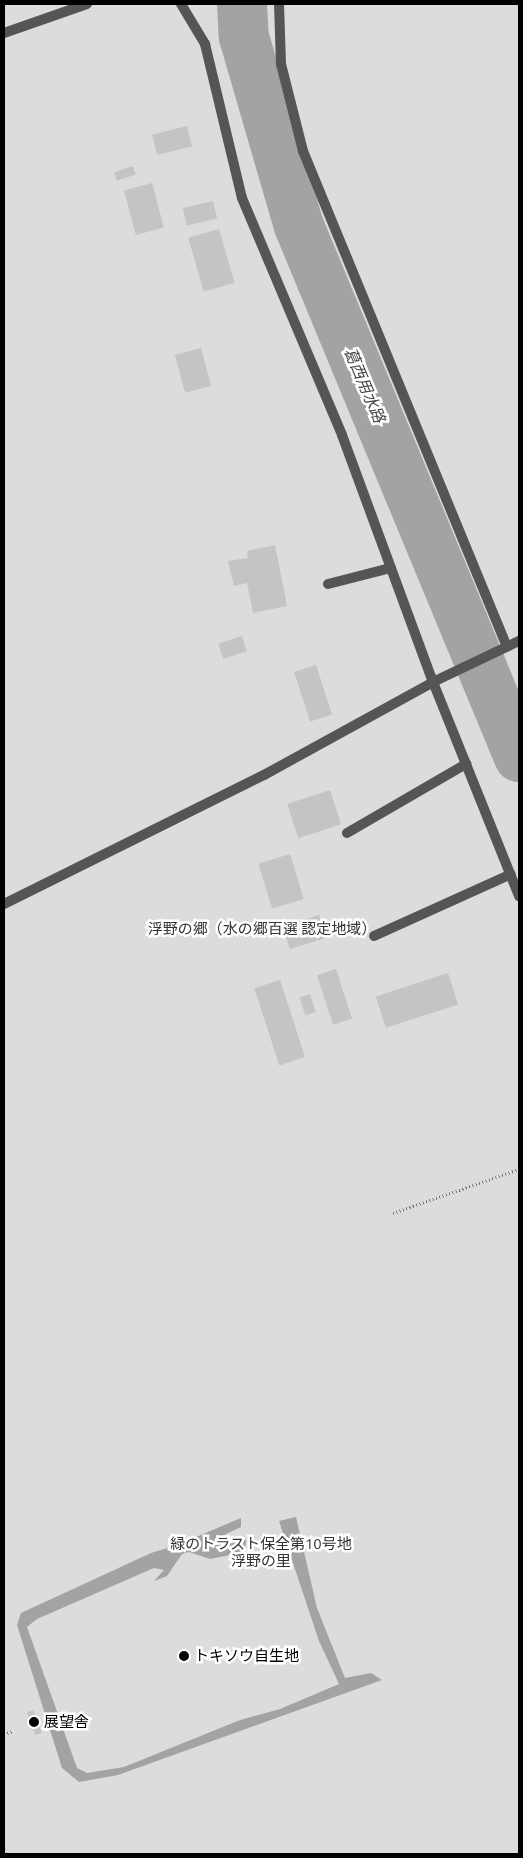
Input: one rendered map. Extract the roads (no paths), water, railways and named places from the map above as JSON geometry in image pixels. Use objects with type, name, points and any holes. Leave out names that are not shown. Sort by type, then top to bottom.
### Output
[{"type":"street","points":[[4,33],[87,4]]},
{"type":"street","points":[[181,4],[205,44],[242,198],[342,436],[433,682],[519,896]]},
{"type":"street","points":[[279,4],[281,64],[303,151],[507,647]]},
{"type":"street","points":[[328,584],[391,568]]},
{"type":"street","points":[[4,904],[264,775],[433,682],[519,641]]},
{"type":"street","points":[[347,833],[466,764]]},
{"type":"street","points":[[374,936],[510,874]]},
{"type":"waterway","name":"葛西用水路","points":[[242,4],[244,37],[299,226],[519,757]]},
{"type":"place","name":"トキソウ自生地","points":[[184,1656]]},
{"type":"place","name":"展望舎","points":[[34,1722]]},
{"type":"park label","name":"浮野の郷（水の郷百選 認定地域）","points":[[262,929]]},
{"type":"park label","name":"緑のトラスト保全第10号地 浮野の里","points":[[261,1552]]}]
